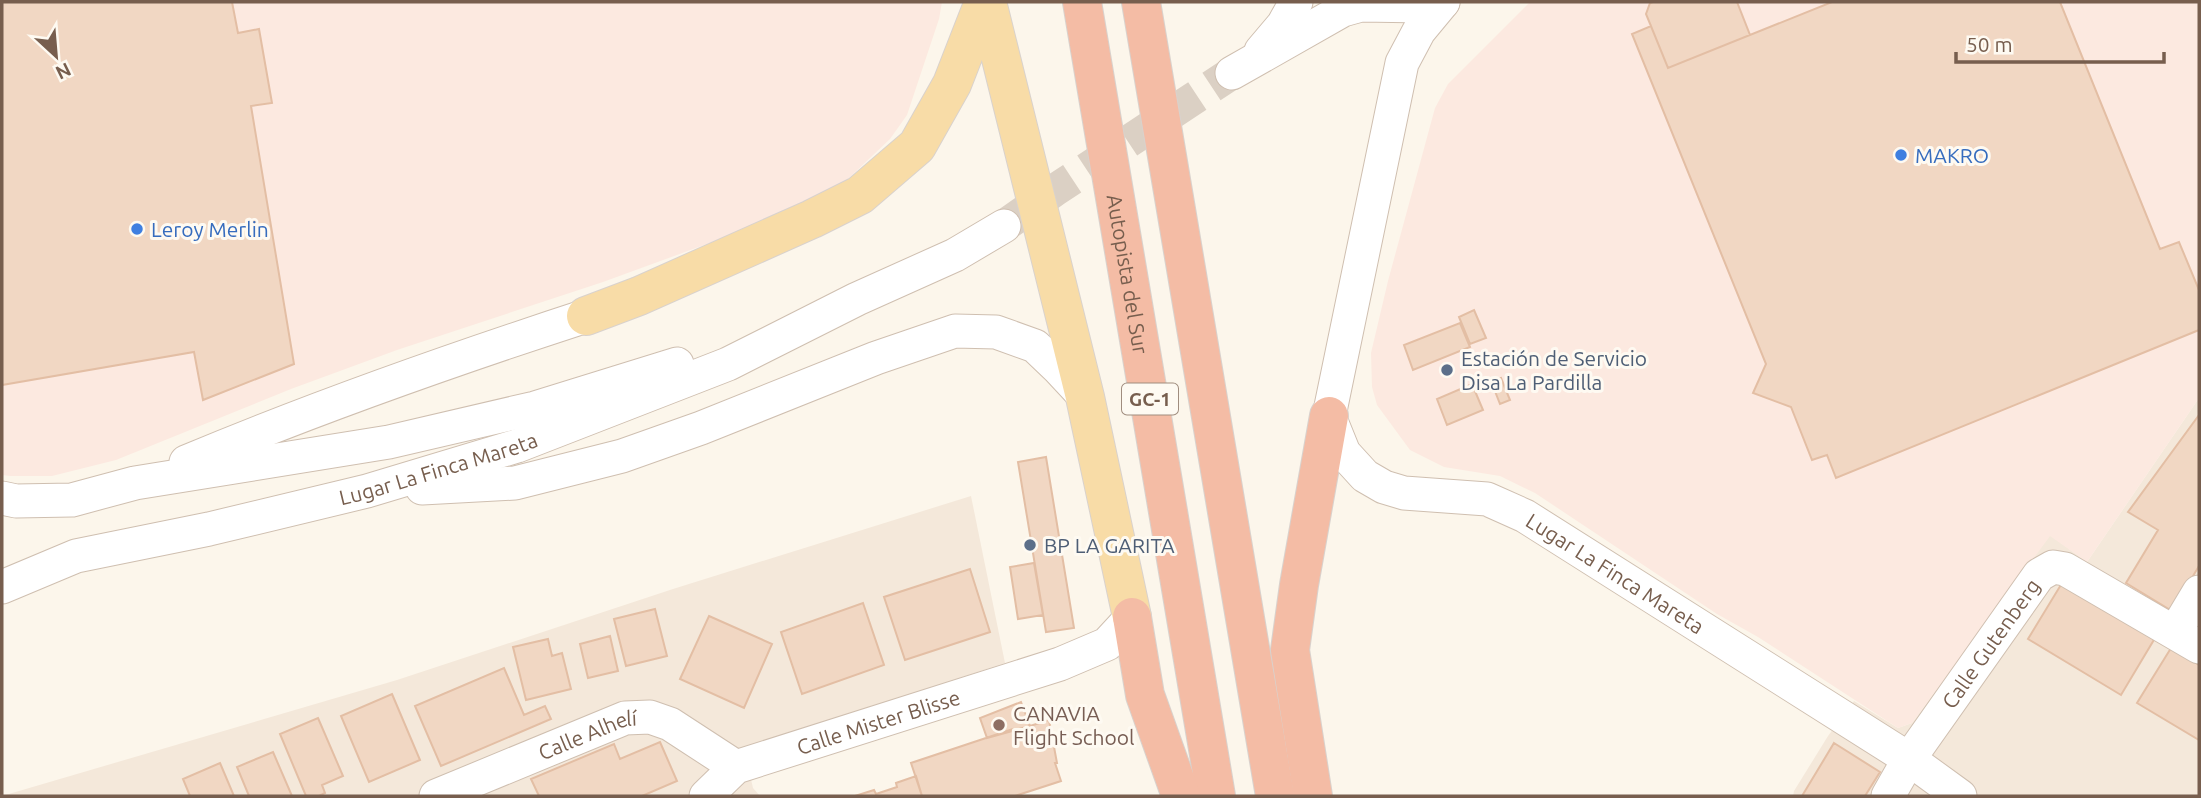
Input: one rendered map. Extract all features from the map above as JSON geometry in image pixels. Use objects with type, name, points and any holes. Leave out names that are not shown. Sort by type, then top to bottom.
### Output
[{"type":"highway","name":"Autopista del Sur","points":[[1082,2],[1216,796]]},
{"type":"highway","name":"GC-1","points":[[1142,2],[1275,796]]},
{"type":"highway","points":[[1313,796],[1290,650],[1298,585],[1329,416]]},
{"type":"highway","points":[[1132,617],[1145,695],[1181,796]]},
{"type":"main road","points":[[586,316],[639,296],[860,195],[917,146],[952,84],[985,2]]},
{"type":"main road","points":[[985,2],[1085,397],[1132,617]]},
{"type":"street","points":[[1296,2],[1283,25],[1242,67],[1343,10],[1369,4],[1424,6],[1443,2]]},
{"type":"street","points":[[1329,416],[1402,63],[1419,31],[1443,2]]},
{"type":"street","name":"Lugar La Finca Mareta","points":[[2,587],[76,556],[209,529],[367,491],[517,446],[728,364],[857,299],[955,255],[1004,226]]},
{"type":"street","name":"Lugar La Finca Mareta","points":[[2,498],[16,501],[72,500],[135,483],[389,442],[535,408],[713,353],[857,299]]},
{"type":"street","points":[[135,483],[250,436],[497,345],[586,316]]},
{"type":"street","points":[[367,491],[515,483],[622,456],[701,428],[876,358],[955,331],[996,332],[1035,346],[1085,397]]},
{"type":"street","name":"Lugar La Finca Mareta","points":[[1329,416],[1344,453],[1365,476],[1384,487],[1404,493],[1487,499],[1525,516],[1909,759],[1960,796]]},
{"type":"street","name":"Calle Gutenberg","points":[[1909,759],[2039,575],[2053,568],[2065,569],[2187,640]]},
{"type":"street","points":[[2187,640],[2199,592]]},
{"type":"street","name":"Calle Mister Blisse","points":[[706,796],[736,767],[1060,664],[1107,644],[1132,617]]},
{"type":"street","name":"Calle Mister Blisse","points":[[1060,664],[1102,663],[1121,667],[1145,695]]},
{"type":"street","name":"Calle Alhelí","points":[[436,796],[625,718],[650,717],[670,724],[736,767]]},
{"type":"street","points":[[1888,796],[1909,759]]},
{"type":"shaded area","points":[[2,2],[942,2],[939,19],[907,115],[890,139],[824,198],[778,218],[603,282],[397,350],[291,389],[116,460],[52,476],[10,476],[2,475]]},
{"type":"shaded area","points":[[1530,2],[2199,2],[2199,398],[2087,562],[2050,536],[1912,723],[1898,728],[1758,637],[1717,614],[1535,493],[1500,476],[1444,467],[1410,450],[1377,405],[1372,387],[1371,353],[1435,108],[1448,84]]},
{"type":"shaded area","points":[[2199,398],[2199,796],[1793,796],[1828,736],[1854,701],[1898,728],[1912,723],[2050,535],[2087,562]]},
{"type":"shaded area","points":[[971,496],[1005,663],[744,749],[753,788],[760,796],[2,796],[397,680],[673,589]]},
{"type":"building","name":"Leroy Merlin","points":[[2,2],[232,2],[238,33],[259,29],[272,103],[251,106],[294,364],[203,400],[194,352],[2,385]]},
{"type":"building","points":[[1653,2],[1737,2],[1750,35],[1668,68],[1646,14]]},
{"type":"building","name":"MAKRO","points":[[1832,2],[2060,2],[2160,249],[2179,242],[2199,290],[2199,330],[1836,478],[1827,455],[1812,460],[1791,407],[1753,393],[1766,364],[1632,34],[1651,26],[1668,68]]},
{"type":"building","points":[[1474,310],[1486,338],[1470,344],[1459,317]]},
{"type":"building","points":[[1460,323],[1470,347],[1413,370],[1404,345]]},
{"type":"building","points":[[1501,378],[1510,400],[1500,404],[1491,381]]},
{"type":"building","points":[[1472,384],[1483,410],[1447,425],[1437,399]]},
{"type":"building","points":[[2199,415],[2199,566],[2172,611],[2126,583],[2158,530],[2128,512]]},
{"type":"building","points":[[1046,457],[1074,628],[1046,632],[1018,462]]},
{"type":"building","points":[[1034,563],[1043,615],[1018,619],[1010,567]]},
{"type":"building","points":[[970,569],[990,632],[905,660],[884,597]]},
{"type":"building","points":[[2062,583],[2155,638],[2121,695],[2028,639]]},
{"type":"building","points":[[863,603],[884,665],[802,694],[781,632]]},
{"type":"building","points":[[655,609],[667,656],[626,666],[614,619]]},
{"type":"building","points":[[709,616],[772,644],[744,708],[680,679]]},
{"type":"building","points":[[610,636],[618,671],[588,678],[580,644]]},
{"type":"building","points":[[548,639],[552,656],[562,653],[571,689],[526,700],[513,647]]},
{"type":"building","points":[[2171,648],[2199,665],[2199,740],[2137,703]]},
{"type":"building","points":[[504,668],[524,715],[545,706],[551,719],[441,766],[415,706]]},
{"type":"building","points":[[392,694],[420,760],[369,782],[341,716]]},
{"type":"building","points":[[1021,702],[1030,726],[987,738],[980,718]]},
{"type":"building","points":[[318,718],[343,776],[322,785],[325,793],[306,796],[280,734]]},
{"type":"building","points":[[1049,720],[1055,763],[1061,781],[1015,796],[922,796],[911,763],[1013,729],[1014,731]]},
{"type":"building","points":[[660,742],[677,781],[642,796],[539,796],[531,779],[614,744],[620,759]]},
{"type":"building","points":[[1834,743],[1880,772],[1865,796],[1802,796]]},
{"type":"building","points":[[273,752],[292,796],[249,796],[237,767]]},
{"type":"building","points":[[220,763],[234,796],[190,796],[183,779]]},
{"type":"building","points":[[916,776],[922,796],[855,796],[874,790],[876,794],[897,787],[896,783]]},
{"type":"tunnel","points":[[1004,226],[1232,73]]},
{"type":"place","name":"MAKRO","points":[[1901,155]]},
{"type":"place","name":"Leroy Merlin","points":[[137,229]]},
{"type":"place","name":"Estación de Servicio Disa La Pardilla","points":[[1447,370]]},
{"type":"place","name":"BP LA GARITA","points":[[1030,545]]},
{"type":"place","name":"CANAVIA Flight School","points":[[999,725]]}]
